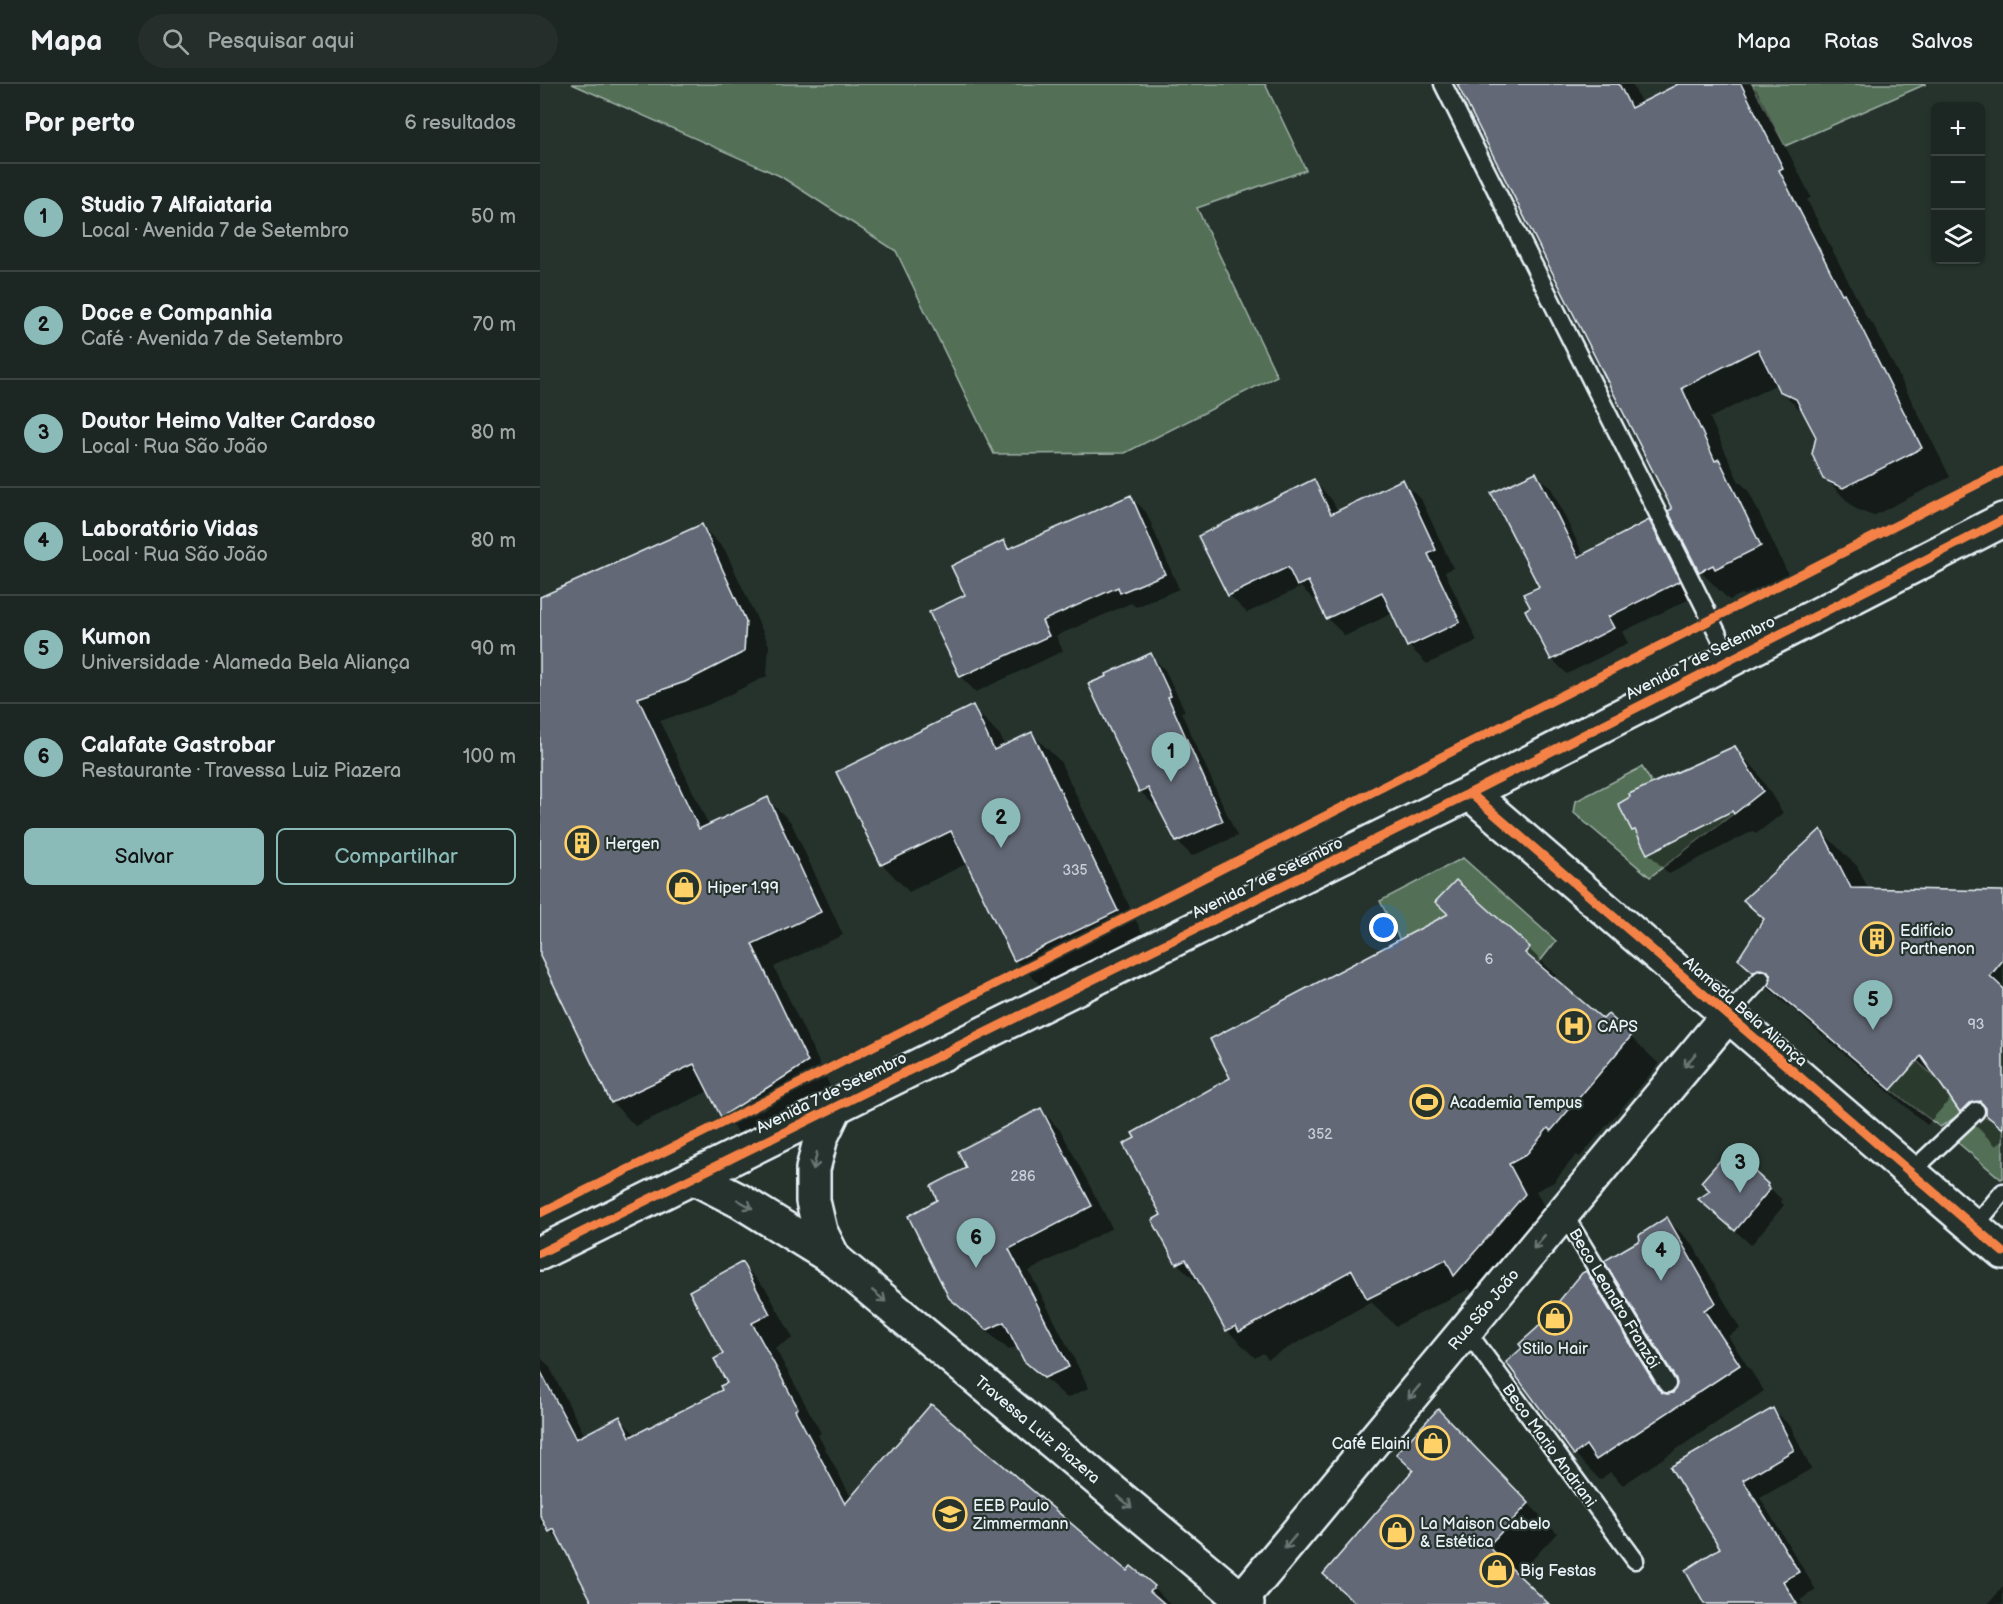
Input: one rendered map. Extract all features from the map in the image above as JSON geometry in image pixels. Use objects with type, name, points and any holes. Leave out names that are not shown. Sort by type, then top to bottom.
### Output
[{"type":"street","name":"Avenida 7 de Setembro","points":[[540,1253],[1470,793],[2003,520]]},
{"type":"street","name":"Alameda Bela Aliança","points":[[1470,793],[1911,1172],[1993,1237]]},
{"type":"street","name":"Rua São João","points":[[1243,1603],[1728,1015]]},
{"type":"street","name":"Travessa Luiz Piazera","points":[[834,1259],[820,1231],[813,1201],[813,1169],[821,1137],[836,1107]]},
{"type":"street","name":"Travessa Luiz Piazera","points":[[693,1177],[750,1206],[834,1259],[1243,1603]]},
{"type":"lane","points":[[1443,84],[1730,658]]},
{"type":"lane","points":[[1728,1015],[1761,979]]},
{"type":"lane","points":[[1911,1172],[1976,1111]]},
{"type":"lane","points":[[1993,1237],[2003,1192]]},
{"type":"lane","name":"Beco Leandro Franzói","points":[[1563,1213],[1667,1384]]},
{"type":"lane","name":"Beco Mario Andriani","points":[[1466,1330],[1635,1560]]},
{"type":"green space","points":[[572,84],[1265,84],[1306,170],[1197,208],[1277,376],[1125,453],[994,454],[896,251],[780,176]]},
{"type":"green space","points":[[1752,84],[1926,84],[1785,146]]},
{"type":"green space","points":[[1735,746],[1758,795],[1650,877],[1574,813],[1576,801],[1642,767],[1652,783]]},
{"type":"green space","points":[[1463,858],[1556,941],[1538,964],[1400,940],[1380,901]]},
{"type":"green space","points":[[1917,1061],[1937,1079],[1961,1114],[1940,1127],[1891,1090]]},
{"type":"green space","points":[[1981,1116],[1991,1119],[2003,1129],[2003,1178],[2001,1179],[1957,1142]]},
{"type":"building","points":[[1457,84],[1619,84],[1631,108],[1678,84],[1741,84],[1783,168],[1779,170],[1922,448],[1843,488],[1823,479],[1812,454],[1816,437],[1796,399],[1779,391],[1758,349],[1682,388],[1715,461],[1719,459],[1761,546],[1715,569],[1713,565],[1699,572],[1668,511],[1672,509]]},
{"type":"building","points":[[1536,472],[1578,557],[1649,520],[1680,581],[1608,617],[1614,628],[1551,660],[1525,610],[1530,607],[1523,594],[1539,587],[1491,493]]},
{"type":"building","points":[[1314,479],[1331,514],[1403,479],[1436,550],[1428,554],[1460,622],[1407,647],[1382,592],[1326,619],[1308,581],[1297,586],[1288,567],[1228,596],[1198,536]]},
{"type":"building","points":[[1131,495],[1165,574],[1120,593],[1118,587],[1042,621],[1049,636],[960,677],[929,612],[965,595],[951,566],[1004,540],[1008,549]]},
{"type":"building","name":"Hergen","points":[[702,524],[746,621],[744,652],[685,682],[638,698],[699,829],[768,797],[821,912],[752,944],[808,1062],[721,1117],[694,1064],[611,1103],[540,956],[540,597]]},
{"type":"building","points":[[1151,653],[1223,821],[1176,842],[1148,788],[1139,792],[1088,684]]},
{"type":"building","points":[[973,705],[994,750],[1032,732],[1118,911],[1014,961],[951,831],[881,865],[836,772]]},
{"type":"building","points":[[1735,746],[1763,791],[1734,814],[1732,811],[1647,854],[1618,804],[1630,797],[1629,794]]},
{"type":"building","name":"Edifício Parthenon","points":[[1821,829],[1851,888],[2003,891],[2003,960],[1990,976],[2003,988],[2003,1129],[1986,1115],[1986,1108],[1980,1101],[1969,1103],[1960,1112],[1921,1056],[1891,1090],[1769,986],[1771,976],[1768,971],[1758,969],[1753,972],[1738,959],[1764,919],[1743,900]]},
{"type":"building","points":[[1456,880],[1530,947],[1525,953],[1603,1019],[1608,1014],[1632,1035],[1551,1131],[1548,1128],[1526,1155],[1509,1164],[1525,1194],[1454,1276],[1446,1260],[1367,1299],[1352,1270],[1239,1332],[1236,1326],[1226,1331],[1186,1259],[1176,1264],[1152,1220],[1161,1215],[1123,1144],[1135,1138],[1132,1133],[1230,1078],[1210,1039],[1448,914],[1435,902]]},
{"type":"building","points":[[1041,1108],[1092,1206],[1009,1249],[1069,1367],[1044,1378],[1024,1361],[1004,1322],[987,1330],[949,1298],[908,1216],[937,1200],[931,1186],[966,1168],[958,1151]]},
{"type":"building","points":[[1730,1149],[1768,1184],[1770,1189],[1735,1231],[1698,1199],[1710,1191],[1701,1182]]},
{"type":"building","points":[[1667,1217],[1716,1303],[1704,1310],[1740,1365],[1596,1460],[1586,1445],[1574,1455],[1506,1362],[1522,1348],[1519,1344],[1537,1328],[1586,1271],[1658,1389],[1667,1394],[1673,1393],[1677,1384],[1676,1379],[1604,1261],[1640,1240],[1639,1235]]},
{"type":"building","points":[[742,1262],[770,1314],[752,1323],[798,1408],[795,1410],[845,1504],[931,1404],[1127,1571],[1131,1566],[1155,1586],[1150,1591],[1165,1604],[593,1604],[554,1529],[549,1532],[540,1515],[540,1370],[576,1439],[620,1416],[630,1437],[722,1390],[720,1386],[727,1383],[714,1359],[723,1354],[689,1291]]},
{"type":"building","points":[[1773,1408],[1794,1450],[1743,1480],[1799,1572],[1783,1581],[1797,1604],[1704,1604],[1685,1570],[1720,1548],[1670,1467]]},
{"type":"building","points":[[1438,1409],[1529,1503],[1488,1546],[1549,1604],[1357,1604],[1323,1574],[1413,1470],[1396,1454]]},
{"type":"cycle path","points":[[540,1213],[728,1120],[2003,471]]},
{"type":"cycle path","points":[[540,1253],[1470,793],[2003,520]]},
{"type":"cycle path","points":[[1470,793],[2003,1252]]},
{"type":"place","name":"Studio 7 Alfaiataria","points":[[1171,782]]},
{"type":"place","name":"Hergen","points":[[582,843]]},
{"type":"place","name":"Doce e Companhia","points":[[1001,848]]},
{"type":"place","name":"Hiper 1.99","points":[[684,887]]},
{"type":"place","name":"Edifício Parthenon","points":[[1877,939]]},
{"type":"place","name":"CAPS","points":[[1574,1026]]},
{"type":"place","name":"Kumon","points":[[1873,1030]]},
{"type":"place","name":"Academia Tempus","points":[[1427,1102]]},
{"type":"place","name":"Doutor Heimo Valter Cardoso","points":[[1740,1193]]},
{"type":"place","name":"Calafate Gastrobar","points":[[976,1268]]},
{"type":"place","name":"Laboratório Vidas","points":[[1661,1281]]},
{"type":"place","name":"Stilo Hair","points":[[1555,1318]]},
{"type":"place","name":"Café Elaini","points":[[1433,1443]]},
{"type":"place","name":"EEB Paulo Zimmermann","points":[[950,1514]]},
{"type":"place","name":"La Maison Cabelo & Estética","points":[[1397,1532]]},
{"type":"place","name":"Big Festas","points":[[1497,1570]]}]
